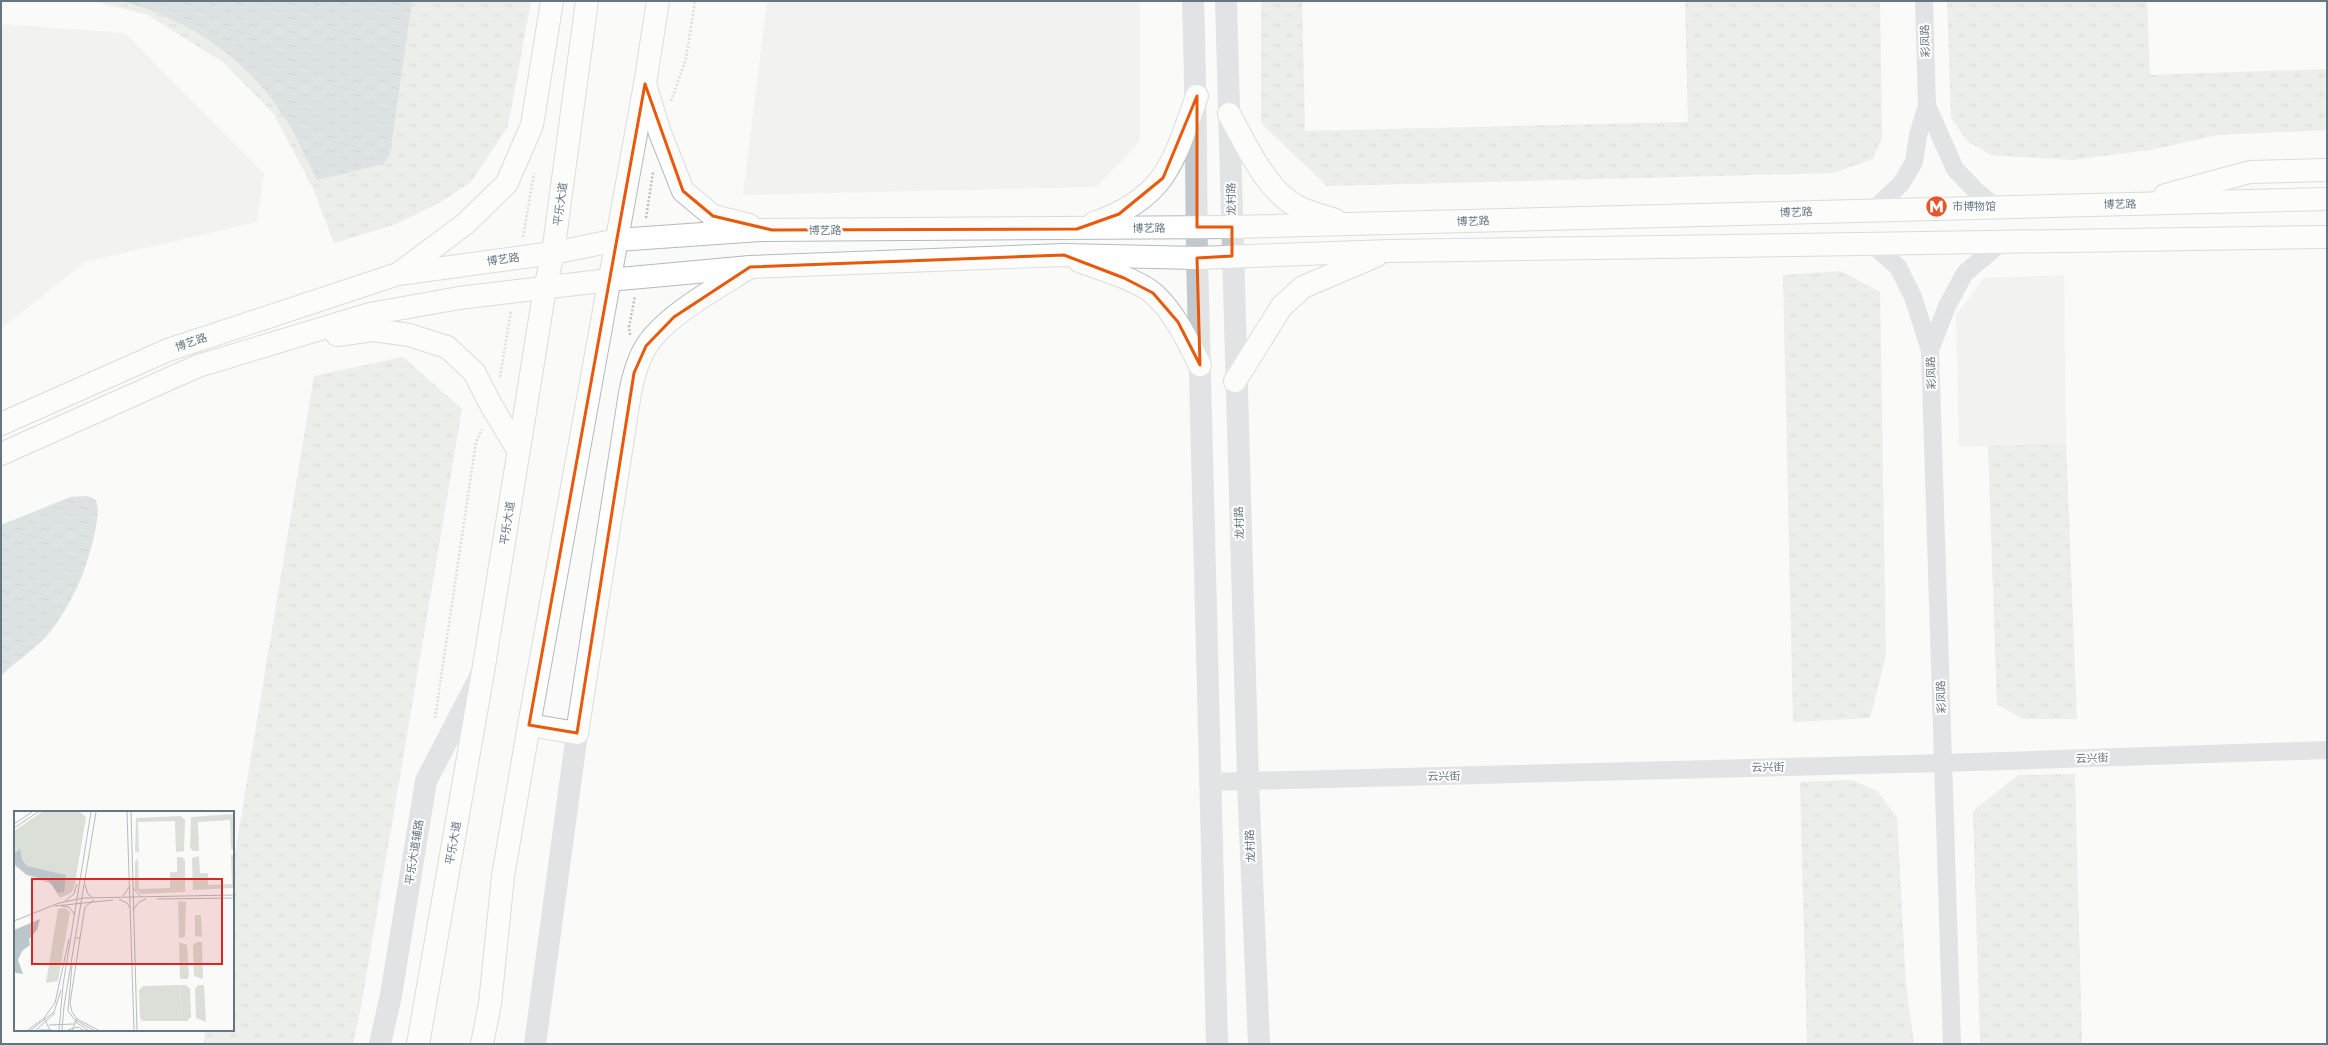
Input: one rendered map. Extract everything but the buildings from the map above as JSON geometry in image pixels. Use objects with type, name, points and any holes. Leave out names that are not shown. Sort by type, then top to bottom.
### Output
[{"type":"main road","points":[[398,274],[465,224],[507,183],[532,125],[552,1]]},
{"type":"main road","name":"平乐大道","points":[[418,1044],[483,672],[545,288],[553,253],[587,1]]},
{"type":"main road","points":[[482,1044],[490,1004],[504,876],[529,725],[645,84],[658,1]]},
{"type":"main road","points":[[645,84],[660,133],[683,191],[713,216],[772,230]]},
{"type":"main road","points":[[1077,230],[1119,214],[1142,198],[1163,178],[1175,155],[1197,96]]},
{"type":"main road","points":[[1229,114],[1254,159],[1275,189],[1299,208],[1347,224]]},
{"type":"main road","points":[[2133,204],[2250,172],[2327,170]]},
{"type":"main road","name":"博艺路","points":[[1,424],[168,350],[398,274],[520,256],[553,253],[617,240],[642,240],[772,230],[1077,230],[1232,227],[2327,199]]},
{"type":"main road","points":[[1,454],[198,366],[370,314],[460,298],[609,280],[638,279],[750,267],[1064,255],[1197,258],[1389,251],[1873,245],[2327,237]]},
{"type":"main road","points":[[1235,381],[1282,306],[1303,286],[1389,251]]},
{"type":"main road","points":[[1064,255],[1124,278],[1153,293],[1178,322],[1200,365]]},
{"type":"main road","points":[[529,725],[577,733],[634,373],[646,346],[674,317],[750,267]]},
{"type":"main road","points":[[269,344],[373,330],[409,336],[447,347],[474,372],[491,405],[518,450]]},
{"type":"street","points":[[1193,1],[1197,96],[1197,258],[1208,782],[1217,1044]]},
{"type":"street","name":"龙村路","points":[[1226,1],[1235,381],[1248,781],[1259,1044]]},
{"type":"street","name":"彩凤路","points":[[1924,1],[1927,106]]},
{"type":"street","points":[[1927,106],[1955,169],[1976,191],[1996,207]]},
{"type":"street","points":[[1872,210],[1901,184],[1914,162],[1918,135],[1927,106]]},
{"type":"street","name":"彩凤路","points":[[1930,350],[1947,306],[1965,273],[2002,242]]},
{"type":"street","name":"彩凤路","points":[[1873,245],[1898,267],[1913,297],[1930,350],[1952,1044]]},
{"type":"street","name":"平乐大道辅路","points":[[380,1044],[391,995],[426,781],[483,672]]},
{"type":"street","points":[[535,1044],[577,733]]},
{"type":"street","name":"云兴街","points":[[1208,782],[1943,763],[2327,750]]},
{"type":"path","points":[[670,103],[686,59],[695,1]]},
{"type":"path","points":[[520,256],[534,166]]},
{"type":"path","points":[[642,240],[653,170]]},
{"type":"path","points":[[631,342],[629,327],[638,279]]},
{"type":"path","points":[[434,726],[476,442],[499,383],[514,292]]},
{"type":"highlighted area","points":[[645,84],[683,191],[713,216],[772,230],[1077,229],[1119,214],[1163,178],[1197,96],[1197,227],[1232,227],[1232,256],[1197,258],[1200,365],[1178,322],[1153,293],[1124,278],[1064,255],[750,267],[674,317],[646,346],[634,373],[577,733],[529,725]]},
{"type":"shaded area","points":[[767,1],[1140,1],[1140,141],[1097,187],[743,195]]},
{"type":"shaded area","points":[[1,24],[125,33],[264,173],[257,222],[85,262],[1,329]]},
{"type":"shaded area","points":[[2064,275],[2066,444],[1959,447],[1956,315],[1984,278]]},
{"type":"green space","points":[[93,1],[531,1],[508,126],[471,182],[439,203],[396,224],[334,243],[312,186],[273,113],[224,63],[148,15]]},
{"type":"green space","points":[[1261,1],[1302,1],[1305,131],[1688,122],[1685,1],[1880,1],[1882,138],[1873,159],[1833,173],[1327,186],[1261,123]]},
{"type":"green space","points":[[1947,1],[2147,1],[2150,75],[2327,69],[2327,130],[2218,135],[2150,150],[2071,160],[1991,155],[1967,141],[1951,118]]},
{"type":"green space","points":[[1841,271],[1880,292],[1886,655],[1870,718],[1793,722],[1783,275]]},
{"type":"green space","points":[[403,357],[462,409],[361,1007],[353,1044],[203,1044],[206,1031],[234,1031],[234,860],[314,376]]},
{"type":"green space","points":[[2066,444],[2077,719],[2023,719],[1997,704],[1988,446]]},
{"type":"green space","points":[[2075,774],[2082,1044],[1980,1044],[1973,811],[2018,775]]},
{"type":"green space","points":[[1852,780],[1877,791],[1897,817],[1906,985],[1914,1044],[1807,1044],[1800,782]]},
{"type":"water","points":[[122,1],[412,1],[390,154],[384,164],[317,180],[292,130],[273,100],[256,80],[237,62],[217,46],[195,32],[148,9]]},
{"type":"water","points":[[86,496],[93,498],[98,507],[96,527],[84,571],[75,591],[51,631],[40,643],[1,676],[1,525],[70,497]]},
{"type":"place","name":"市博物馆","points":[[1936,206]]}]
